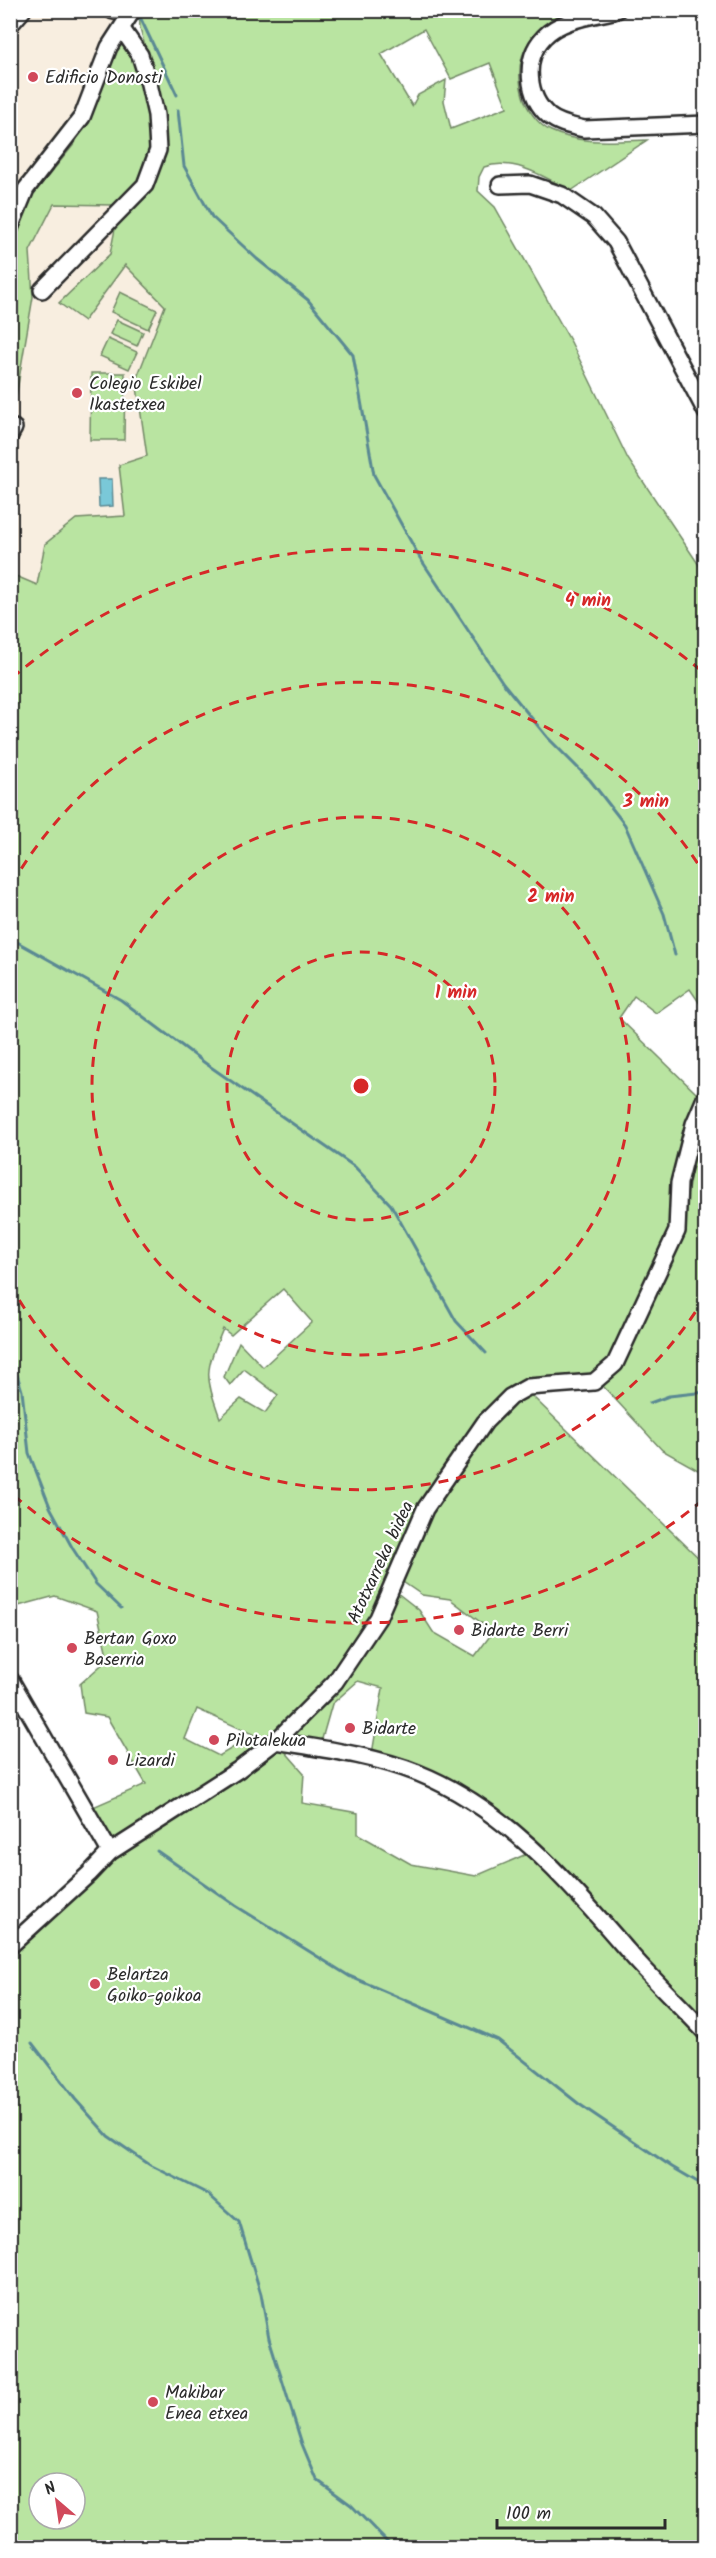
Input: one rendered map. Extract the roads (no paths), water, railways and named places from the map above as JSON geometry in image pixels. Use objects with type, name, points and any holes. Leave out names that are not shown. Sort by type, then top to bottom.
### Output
[{"type":"street","points":[[10,25],[23,10]]},
{"type":"street","points":[[10,228],[26,189],[82,117],[110,46],[133,10]]},
{"type":"street","points":[[617,10],[557,27],[543,38],[535,51],[530,67],[531,87],[538,104],[550,117],[566,125],[584,129],[705,124]]},
{"type":"street","points":[[42,290],[145,186],[158,150],[156,115],[149,84],[140,56],[122,29]]},
{"type":"street","points":[[500,185],[530,184],[540,187],[562,195],[594,217],[616,242],[705,411]]},
{"type":"street","name":"Atotxarreka bidea","points":[[10,1946],[110,1852],[238,1770],[276,1741],[335,1682],[378,1618],[425,1509],[485,1422],[510,1397],[528,1387],[594,1382],[615,1364],[677,1231],[679,1183],[694,1124],[705,1096]]},
{"type":"street","points":[[10,1680],[110,1852]]},
{"type":"street","points":[[276,1741],[370,1757],[419,1773],[463,1796],[500,1820],[539,1854],[589,1904],[629,1952],[705,2033]]},
{"type":"water","points":[[98,479],[112,479],[113,506],[99,507]]},
{"type":"waterway","points":[[138,13],[177,95]]},
{"type":"waterway","points":[[178,110],[184,166],[212,217],[257,259],[308,300],[353,355],[374,475],[420,558],[503,683],[547,737],[590,780],[625,825],[664,914],[675,955]]},
{"type":"waterway","points":[[10,938],[121,1000],[205,1063],[355,1167],[391,1205],[456,1321],[486,1353]]},
{"type":"waterway","points":[[10,1352],[22,1391],[29,1453],[50,1507],[96,1584],[121,1608]]},
{"type":"waterway","points":[[650,1403],[669,1396],[706,1392]]},
{"type":"waterway","points":[[157,1851],[236,1906],[349,1976],[498,2040],[579,2104],[672,2167],[706,2187]]},
{"type":"waterway","points":[[32,2043],[75,2099],[108,2136],[150,2165],[208,2194],[239,2222],[261,2294],[269,2338],[302,2444],[317,2480],[351,2505],[393,2548]]},
{"type":"place","name":"Edificio Donosti","points":[[33,77]]},
{"type":"place","name":"Colegio Eskibel Ikastetxea","points":[[77,393]]},
{"type":"place","name":"Bidarte Berri","points":[[459,1630]]},
{"type":"place","name":"Bertan Goxo Baserria","points":[[72,1648]]},
{"type":"place","name":"Bidarte","points":[[350,1728]]},
{"type":"place","name":"Pilotalekua","points":[[214,1740]]},
{"type":"place","name":"Lizardi","points":[[113,1760]]},
{"type":"place","name":"Belartza Goiko-goikoa","points":[[95,1984]]},
{"type":"place","name":"Makibar Enea etxea","points":[[153,2402]]}]
